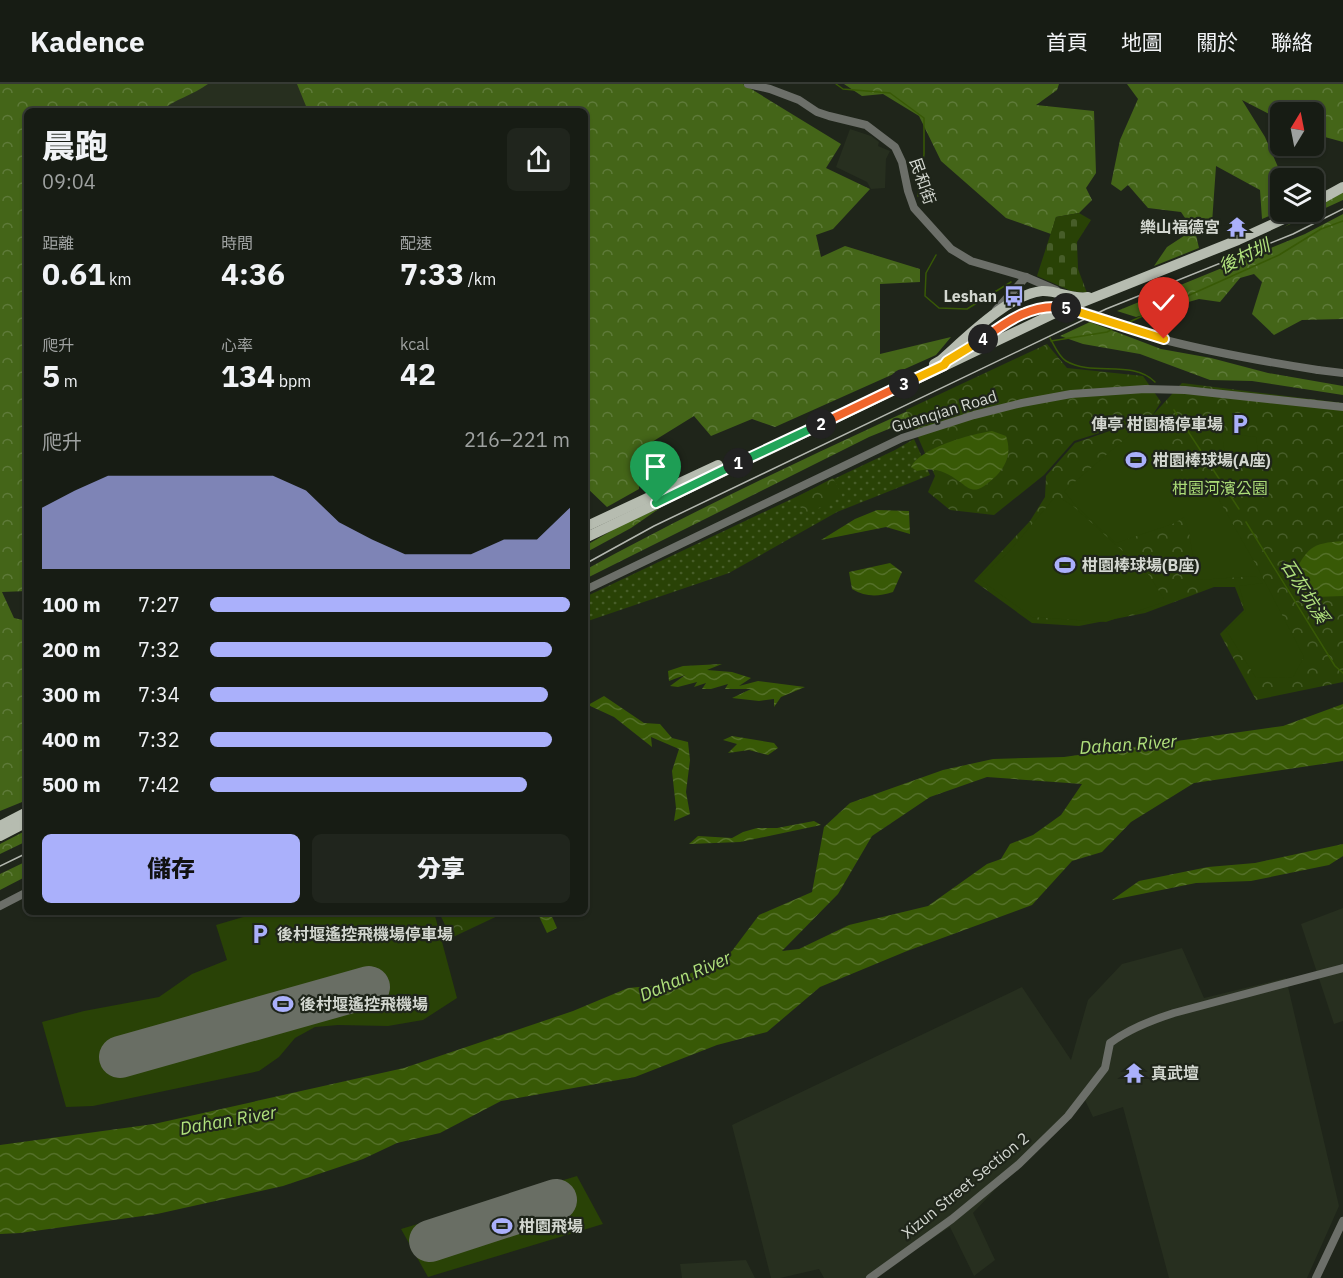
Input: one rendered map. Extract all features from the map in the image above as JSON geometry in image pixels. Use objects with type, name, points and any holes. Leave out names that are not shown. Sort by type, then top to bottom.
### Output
[{"type":"main road","points":[[1324,198],[1343,188]]},
{"type":"main road","points":[[588,526],[944,362],[983,349],[1055,313],[1112,292],[1277,222]]},
{"type":"main road","points":[[588,536],[944,362],[986,320],[1031,293],[1048,291],[1083,298],[1112,292]]},
{"type":"main road","points":[[0,826],[24,814]]},
{"type":"main road","points":[[0,836],[24,824]]},
{"type":"street","name":"民和街","points":[[748,84],[770,89],[799,100],[817,112],[866,125],[895,147],[902,162],[914,208],[951,249],[971,261],[1026,277],[1067,295]]},
{"type":"street","points":[[986,320],[1026,277]]},
{"type":"street","points":[[944,362],[978,343],[1010,320],[1035,310],[1055,306],[1075,310],[1164,339],[1241,358],[1343,373]]},
{"type":"street","name":"Guanqian Road","points":[[588,589],[902,438],[1023,403],[1071,394],[1145,389],[1231,393],[1343,407]]},
{"type":"street","points":[[0,906],[24,894]]},
{"type":"street","name":"Xizun Street Section 2","points":[[870,1278],[952,1219],[1019,1164],[1068,1116],[1087,1092],[1105,1068],[1110,1043],[1120,1036],[1174,1013],[1343,968]]},
{"type":"street","points":[[1316,1278],[1343,1221]]},
{"type":"shaded area","points":[[198,84],[302,84],[311,108],[162,108]]},
{"type":"shaded area","points":[[850,129],[871,136],[879,142],[878,146],[890,151],[886,159],[885,188],[871,189],[867,182],[836,167]]},
{"type":"shaded area","points":[[1343,908],[1343,1021],[1334,1024],[1301,924]]},
{"type":"shaded area","points":[[1182,948],[1204,998],[1286,978],[1339,1206],[1307,1278],[1169,1278],[1123,1107],[1093,1117],[1083,1096],[973,1213],[995,1260],[974,1276],[950,1227],[871,1278],[824,1278],[819,1269],[771,1278],[732,1125],[1022,987],[1071,1060],[1088,1000],[1122,964]]},
{"type":"shaded area","points":[[746,1260],[755,1278],[682,1278],[680,1264]]},
{"type":"green space","points":[[0,84],[208,84],[165,108],[24,108],[24,591],[2,592],[14,618],[24,620],[24,801],[0,811]]},
{"type":"green space","points":[[297,84],[743,84],[841,144],[826,168],[870,189],[833,229],[816,235],[821,257],[845,246],[920,269],[920,282],[880,284],[880,354],[951,337],[936,355],[775,427],[752,419],[711,436],[694,416],[639,450],[639,489],[607,507],[588,489],[588,108],[307,108]]},
{"type":"green space","points":[[844,84],[1059,84],[1057,90],[1036,105],[1094,111],[1096,173],[1086,188],[1092,200],[1079,213],[1056,217],[1051,234],[1006,218],[941,161],[919,116],[883,94],[862,96]]},
{"type":"green space","points":[[1127,84],[1343,84],[1343,142],[1324,137],[1324,102],[1270,102],[1270,114],[1242,100],[1265,137],[1270,149],[1270,156],[1273,156],[1278,167],[1270,168],[1270,216],[1262,219],[1260,190],[1216,166],[1212,223],[1196,235],[1199,248],[1154,266],[1167,247],[1193,230],[1181,212],[1148,208],[1128,185],[1121,191],[1111,184],[1120,140],[1138,99]]},
{"type":"green space","points":[[1343,192],[1343,200],[1324,209],[1324,203]]},
{"type":"green space","points":[[1079,213],[1091,220],[1077,242],[1078,269],[1087,293],[1071,291],[1037,276],[1056,217]]},
{"type":"green space","points":[[1343,214],[1343,319],[1302,320],[1274,335],[1252,314],[1262,282],[1254,274],[1240,278],[1220,302],[1199,299],[1136,317],[1117,311],[1305,234]]},
{"type":"green space","points":[[1090,322],[1161,349],[1211,358],[1268,373],[1343,386],[1343,395],[1252,381],[1210,380],[1140,354],[1083,344],[1060,336]]},
{"type":"green space","name":"柑園河濱公園","points":[[1047,344],[1067,368],[1143,376],[1161,402],[1152,416],[1182,383],[1343,403],[1343,682],[1256,700],[1220,634],[1244,610],[1235,587],[1214,587],[1145,613],[1079,626],[1032,623],[974,581],[1030,521],[1045,497],[1046,476],[1075,443],[1150,417],[1074,441],[1044,475],[994,515],[950,510],[928,492],[935,476],[906,410]]},
{"type":"green space","points":[[994,372],[960,400],[869,437],[588,578],[588,568],[635,543],[839,443]]},
{"type":"green space","points":[[1139,427],[1152,429],[1193,494],[1204,487],[1214,491],[1304,657],[1293,677],[1256,678],[1226,630],[1246,611],[1239,586],[1263,583],[1256,576],[1197,580],[1189,532],[1184,517],[1175,523],[1116,543],[1076,506],[1064,491]]},
{"type":"green space","points":[[1222,433],[1256,437],[1260,467],[1226,463]]},
{"type":"green space","points":[[914,439],[930,475],[837,512],[729,573],[588,621],[588,596]]},
{"type":"green space","points":[[833,478],[842,496],[805,515],[795,498]]},
{"type":"green space","name":"柑園棒球場(B座)","points":[[1055,497],[1073,506],[1149,575],[1164,602],[1106,622],[1032,617],[978,578],[1007,554]]},
{"type":"green space","points":[[660,508],[631,528],[588,551],[588,544],[625,523]]},
{"type":"green space","points":[[24,832],[24,842],[0,854],[0,844]]},
{"type":"green space","points":[[24,862],[24,878],[0,890],[0,874]]},
{"type":"green space","name":"後村堰遙控飛機場","points":[[250,915],[435,915],[457,998],[423,1020],[388,1026],[315,1027],[295,1038],[279,1057],[259,1071],[93,1106],[66,1107],[42,1022],[84,1011],[159,997],[192,974],[227,960],[216,925]]},
{"type":"green space","points":[[440,915],[500,915],[451,938]]},
{"type":"green space","name":"柑園飛場","points":[[577,1176],[603,1224],[428,1277],[401,1229]]},
{"type":"water","points":[[992,431],[1006,436],[1008,456],[999,473],[980,488],[970,488],[940,471],[929,469],[917,471],[911,467],[916,460],[935,448],[972,435]]},
{"type":"water","points":[[877,510],[909,511],[910,534],[886,527],[821,540],[855,519]]},
{"type":"water","points":[[1343,541],[1343,596],[1315,597],[1300,590],[1293,576],[1307,553],[1324,543]]},
{"type":"water","points":[[890,563],[902,572],[893,592],[872,595],[862,594],[852,589],[849,572]]},
{"type":"water","points":[[722,664],[707,670],[732,672],[751,678],[739,686],[758,681],[805,687],[781,697],[774,707],[774,699],[759,701],[732,698],[751,689],[725,689],[728,684],[711,689],[702,689],[706,683],[694,687],[697,682],[678,687],[670,686],[685,675],[669,681],[668,671],[683,666]]},
{"type":"water","points":[[604,696],[644,723],[660,724],[672,738],[688,742],[690,760],[686,792],[690,814],[674,821],[676,808],[672,771],[679,749],[651,737],[652,747],[614,717],[588,705]]},
{"type":"water","name":"Dahan River","points":[[1343,704],[1343,761],[1194,783],[1131,822],[1102,852],[1072,861],[1032,905],[907,951],[820,987],[767,1032],[717,1045],[635,1077],[501,1101],[440,1133],[397,1143],[363,1159],[283,1186],[157,1214],[0,1234],[0,1145],[154,1124],[404,1068],[573,1011],[628,988],[671,984],[732,951],[759,915],[812,892],[824,827],[850,803],[943,770],[993,759],[1064,757],[1283,726]],"holes":[[[987,777],[1082,784],[1061,815],[1033,835],[1010,844],[1001,859],[987,864],[928,906],[849,925],[799,949],[782,951],[838,894],[872,836],[930,797]]]},
{"type":"water","points":[[732,736],[774,743],[778,748],[768,755],[749,750],[728,753],[737,744],[723,740]]},
{"type":"water","points":[[814,821],[821,825],[740,842],[689,844],[698,836],[732,838],[757,828],[777,828]]},
{"type":"water","points":[[1343,844],[1343,856],[1329,865],[1251,881],[1196,883],[1112,900],[1139,881],[1208,867],[1255,863]]},
{"type":"water","points":[[538,915],[551,915],[557,928],[547,933]]},
{"type":"waterway","name":"石灰坑溪","points":[[836,84],[843,89],[890,93],[924,118],[924,154],[918,196]]},
{"type":"waterway","name":"後村圳","points":[[1127,323],[1279,255],[1321,229],[1343,221]]},
{"type":"waterway","name":"石灰坑溪","points":[[936,255],[926,273],[925,296],[939,308],[967,309],[1011,282]]},
{"type":"waterway","name":"後村圳","points":[[1051,341],[1107,332],[1117,327]]},
{"type":"waterway","name":"石灰坑溪","points":[[1050,338],[1063,359],[1077,366],[1135,371],[1155,382]]},
{"type":"waterway","name":"石灰坑溪","points":[[1174,410],[1239,509]]},
{"type":"waterway","name":"石灰坑溪","points":[[1246,522],[1335,666],[1343,673]]},
{"type":"runway","points":[[120,1057],[369,987]]},
{"type":"runway","points":[[430,1241],[556,1200]]},
{"type":"railway","points":[[588,562],[654,526],[1106,309],[1293,234],[1343,209]]},
{"type":"railway","points":[[0,866],[24,854]]},
{"type":"place","name":"樂山福德宮","points":[[1237,227]]},
{"type":"place","name":"Leshan","points":[[1014,296]]},
{"type":"place","name":"俥亭 柑園橋停車場","points":[[1240,424]]},
{"type":"place","name":"柑園棒球場(A座)","points":[[1136,460]]},
{"type":"place","name":"柑園棒球場(B座)","points":[[1065,565]]},
{"type":"place","name":"後村堰遙控飛機場停車場","points":[[260,934]]},
{"type":"place","name":"後村堰遙控飛機場","points":[[283,1004]]},
{"type":"place","name":"真武壇","points":[[1134,1073]]},
{"type":"place","name":"柑園飛場","points":[[502,1226]]},
{"type":"route","points":[[656,503],[944,365],[1000,326],[1022,314],[1047,307],[1063,307],[1164,339]]}]
